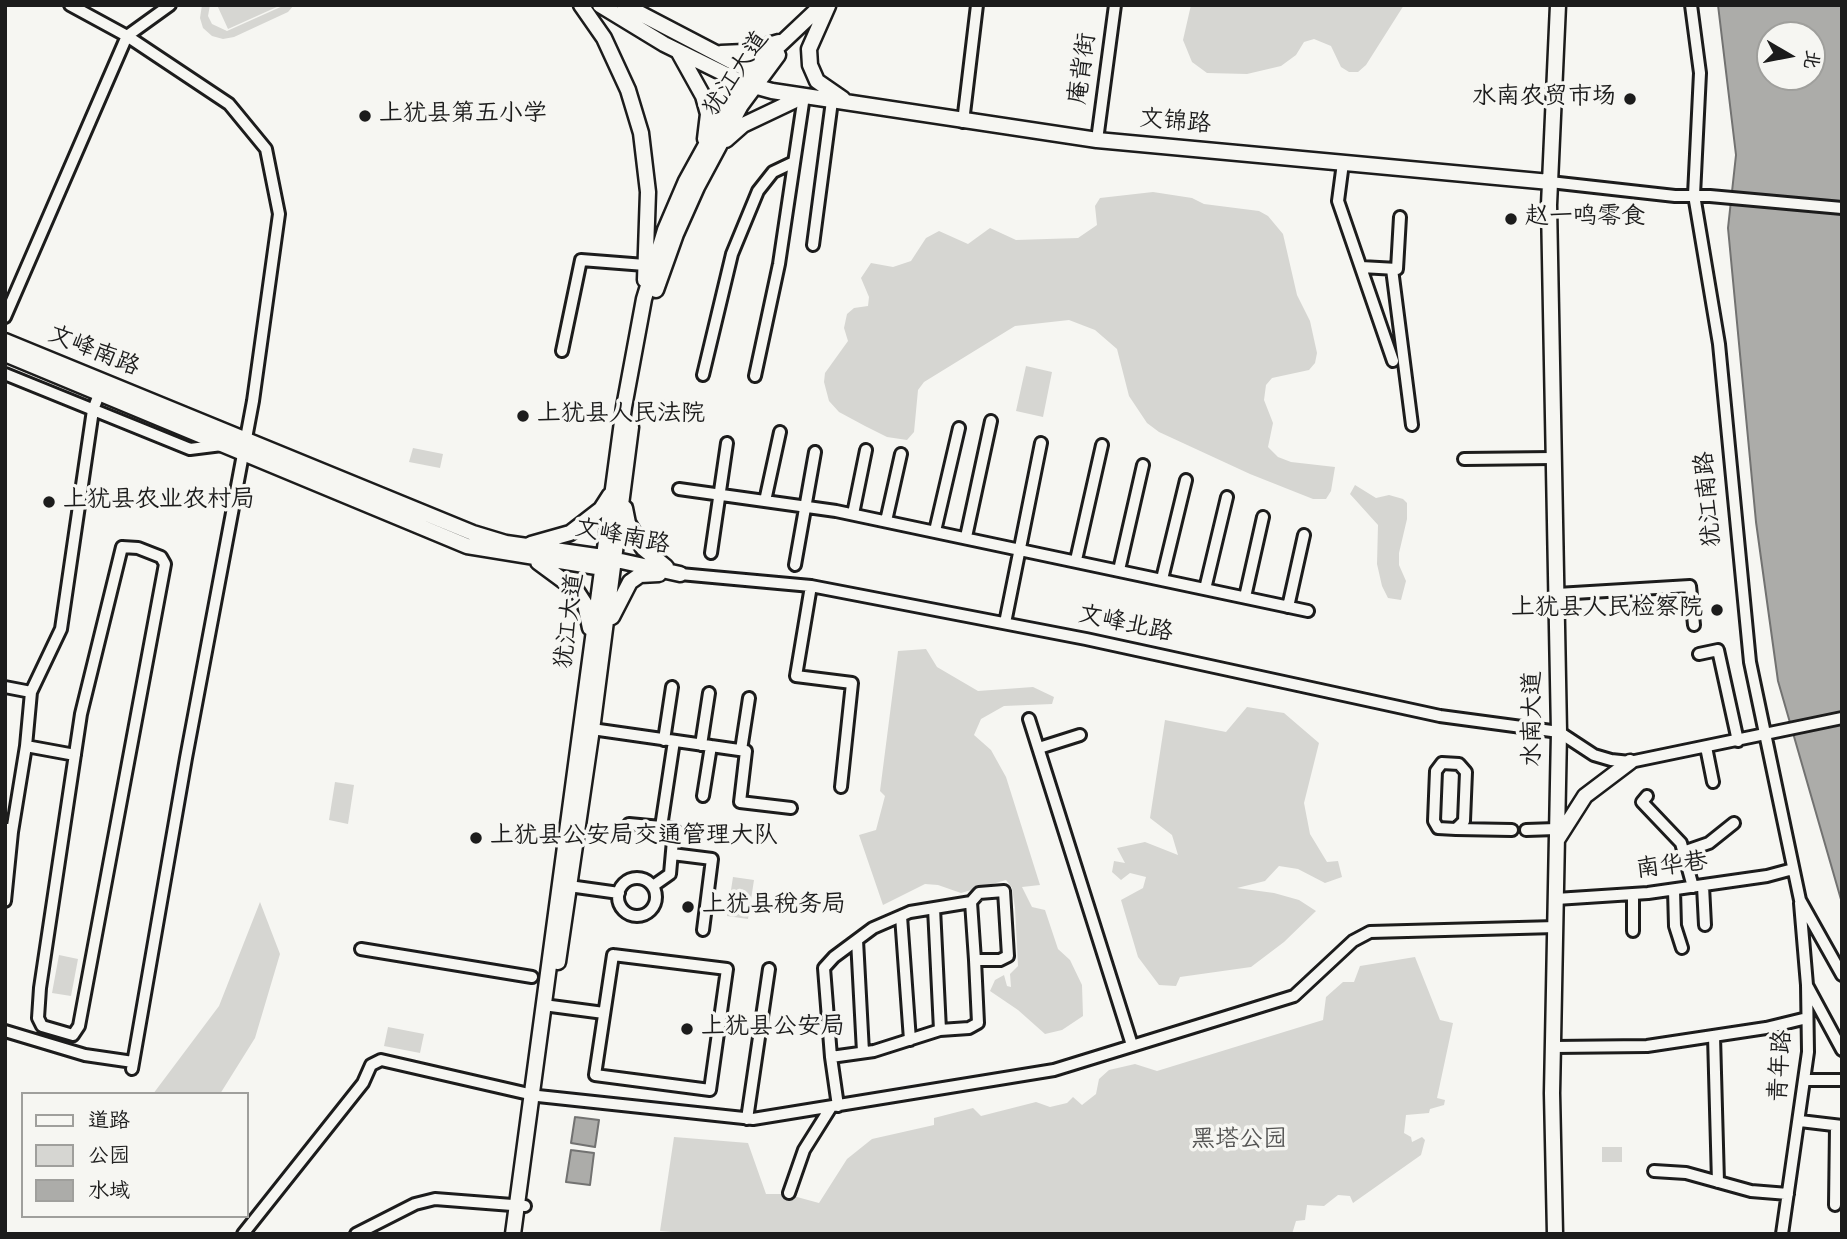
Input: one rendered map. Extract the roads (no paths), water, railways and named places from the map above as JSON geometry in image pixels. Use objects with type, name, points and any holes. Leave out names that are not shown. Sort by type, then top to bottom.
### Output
[{"type":"main road","points":[[582,5],[614,59],[628,90],[641,133],[648,191],[645,299]]},
{"type":"main road","points":[[600,5],[677,50],[753,80]]},
{"type":"main road","points":[[624,5],[714,53],[753,80]]},
{"type":"main road","name":"犹江大道","points":[[522,1234],[521,1206],[533,1095],[598,643],[631,356],[665,230],[704,149],[753,80],[822,5]]},
{"type":"main road","points":[[829,5],[809,49],[810,65],[817,81],[829,92],[854,104]]},
{"type":"main road","name":"水南大道","points":[[1555,1234],[1554,1047],[1559,732],[1549,205],[1558,5]]},
{"type":"main road","points":[[714,53],[744,52],[790,37]]},
{"type":"main road","points":[[677,50],[703,96],[708,114],[704,149]]},
{"type":"main road","name":"犹江大道","points":[[617,492],[653,300],[676,234],[753,80]]},
{"type":"main road","name":"文锦路","points":[[753,80],[801,96],[1097,140],[1550,182]]},
{"type":"main road","points":[[719,145],[743,125],[801,96]]},
{"type":"main road","name":"文峰南路","points":[[5,341],[227,445],[244,445]]},
{"type":"main road","name":"文峰南路","points":[[5,354],[102,388],[473,534],[528,552],[677,573]]},
{"type":"main road","points":[[598,643],[576,590],[528,552],[570,533],[601,509],[617,492],[628,523],[643,548],[653,559],[677,573]]},
{"type":"main road","points":[[598,643],[630,582],[640,576],[677,573]]},
{"type":"main road","name":"犹江大道","points":[[533,1095],[551,1006],[592,729],[598,643]]},
{"type":"main road","points":[[1556,836],[1585,796],[1630,762]]},
{"type":"main road","name":"犹江大道","points":[[513,1234],[521,1206]]},
{"type":"street","points":[[5,1031],[85,1055],[132,1065],[244,445],[279,214],[266,149],[229,104],[127,36],[70,5]]},
{"type":"street","points":[[5,317],[127,36],[170,5]]},
{"type":"street","points":[[963,122],[977,5]]},
{"type":"street","name":"庵背街","points":[[1097,140],[1115,5]]},
{"type":"street","name":"犹江南路","points":[[1690,5],[1700,73],[1695,195],[1718,344],[1742,601],[1764,735],[1800,900],[1842,975]]},
{"type":"street","points":[[755,376],[779,264],[801,96]]},
{"type":"street","points":[[813,245],[832,101]]},
{"type":"street","points":[[703,375],[732,254],[758,191],[773,172],[794,162]]},
{"type":"street","points":[[1343,163],[1338,201],[1393,361]]},
{"type":"street","points":[[1550,182],[1675,196],[1710,196],[1842,208]]},
{"type":"street","points":[[1361,267],[1397,269],[1400,217]]},
{"type":"street","points":[[562,351],[581,260],[645,265]]},
{"type":"street","points":[[1392,269],[1412,425]]},
{"type":"street","points":[[5,374],[190,449],[227,445]]},
{"type":"street","points":[[5,901],[9,830],[26,746],[31,692],[61,629],[93,410],[102,388]]},
{"type":"street","points":[[966,537],[991,421]]},
{"type":"street","points":[[935,531],[959,428]]},
{"type":"street","points":[[765,501],[780,432]]},
{"type":"street","points":[[711,554],[727,443]]},
{"type":"street","points":[[1005,623],[1041,443]]},
{"type":"street","points":[[1076,561],[1102,444]]},
{"type":"street","points":[[853,514],[866,450]]},
{"type":"street","points":[[794,565],[815,452]]},
{"type":"street","points":[[886,521],[901,454]]},
{"type":"street","points":[[1464,459],[1553,458]]},
{"type":"street","points":[[1119,570],[1143,465]]},
{"type":"street","points":[[1162,579],[1186,480]]},
{"type":"street","points":[[679,489],[853,514],[1308,611]]},
{"type":"street","points":[[1205,589],[1227,497]]},
{"type":"street","points":[[1245,597],[1263,517]]},
{"type":"street","points":[[1288,607],[1304,535]]},
{"type":"street","points":[[122,547],[138,548],[161,557],[165,564],[79,1026],[73,1035],[42,1026],[38,1018],[53,883],[75,755],[81,714],[122,547]]},
{"type":"street","name":"文峰北路","points":[[677,573],[811,586],[1005,623],[1440,716],[1559,732]]},
{"type":"street","points":[[811,586],[796,676],[852,682],[841,788]]},
{"type":"street","points":[[1557,594],[1690,586],[1694,625]]},
{"type":"street","points":[[1699,654],[1718,650],[1738,741]]},
{"type":"street","points":[[5,687],[31,692]]},
{"type":"street","points":[[661,827],[672,687]]},
{"type":"street","points":[[703,796],[709,693]]},
{"type":"street","points":[[741,750],[749,698]]},
{"type":"street","points":[[1559,732],[1594,755],[1630,762],[1842,718]]},
{"type":"street","points":[[1030,719],[1132,1045]]},
{"type":"street","points":[[592,729],[746,751],[740,802],[791,808]]},
{"type":"street","points":[[1039,748],[1080,735]]},
{"type":"street","points":[[26,746],[75,755]]},
{"type":"street","points":[[1706,747],[1713,782]]},
{"type":"street","points":[[1456,829],[1464,821],[1466,772],[1459,764],[1442,763],[1436,771],[1434,821],[1438,828],[1456,829],[1512,830]]},
{"type":"street","points":[[1647,796],[1642,803],[1681,843],[1698,887],[1705,925]]},
{"type":"street","points":[[1683,852],[1709,843],[1734,823]]},
{"type":"street","points":[[629,824],[674,829],[670,874],[653,886]]},
{"type":"street","points":[[1526,830],[1556,836]]},
{"type":"street","points":[[672,853],[712,859],[703,930]]},
{"type":"street","name":"南华巷","points":[[1556,899],[1698,887],[1793,869]]},
{"type":"street","points":[[635,878],[645,879],[653,886],[657,895],[655,905],[644,915],[625,912],[619,902],[619,893],[626,881],[635,878]]},
{"type":"street","points":[[569,886],[619,893]]},
{"type":"street","points":[[1674,890],[1675,926],[1682,948]]},
{"type":"street","points":[[789,1194],[804,1150],[834,1106],[824,968],[834,957],[873,928],[901,916],[971,902],[979,893],[1004,891],[1008,956],[975,960]]},
{"type":"street","points":[[1633,894],[1633,931]]},
{"type":"street","name":"青年路","points":[[1782,1234],[1806,1080],[1807,985],[1800,900]]},
{"type":"street","points":[[831,1057],[863,1052],[940,1030],[969,1028],[978,1023],[971,902]]},
{"type":"street","points":[[934,908],[940,1030]]},
{"type":"street","points":[[901,916],[910,1040]]},
{"type":"street","points":[[243,1234],[363,1083],[371,1065],[381,1060],[533,1095],[747,1119],[1054,1070],[1294,996],[1353,941],[1370,932],[1556,926]]},
{"type":"street","points":[[857,940],[863,1052]]},
{"type":"street","points":[[360,949],[532,976]]},
{"type":"street","points":[[613,955],[727,969],[710,1090],[595,1075],[604,1013],[613,955]]},
{"type":"street","points":[[747,1119],[769,969]]},
{"type":"street","points":[[1807,985],[1842,1050]]},
{"type":"street","points":[[551,1006],[604,1013]]},
{"type":"street","points":[[1554,1047],[1647,1046],[1807,1018]]},
{"type":"street","points":[[1714,1036],[1718,1182]]},
{"type":"street","points":[[1806,1080],[1842,1080]]},
{"type":"street","points":[[1800,1121],[1839,1127],[1835,1205]]},
{"type":"street","points":[[1654,1171],[1686,1173],[1751,1191],[1788,1194]]},
{"type":"street","points":[[356,1234],[415,1204],[435,1199],[521,1206]]},
{"type":"water","points":[[1718,5],[1842,5],[1842,903],[1778,681],[1756,522],[1728,228],[1736,155]]},
{"type":"water","points":[[575,1117],[599,1120],[595,1147],[571,1143]]},
{"type":"water","points":[[571,1150],[594,1153],[590,1185],[566,1182]]},
{"type":"place","name":"水南农贸市场","points":[[1630,99]]},
{"type":"place","name":"上犹县第五小学","points":[[365,116]]},
{"type":"place","name":"赵一鸣零食","points":[[1511,219]]},
{"type":"place","name":"上犹县人民法院","points":[[523,416]]},
{"type":"place","name":"上犹县农业农村局","points":[[49,502]]},
{"type":"place","name":"上犹县人民检察院","points":[[1717,610]]},
{"type":"place","name":"上犹县公安局交通管理大队","points":[[476,838]]},
{"type":"place","name":"上犹县税务局","points":[[688,907]]},
{"type":"place","name":"上犹县公安局","points":[[687,1029]]},
{"type":"park label","name":"黑塔公园","points":[[1239,1142]]}]
